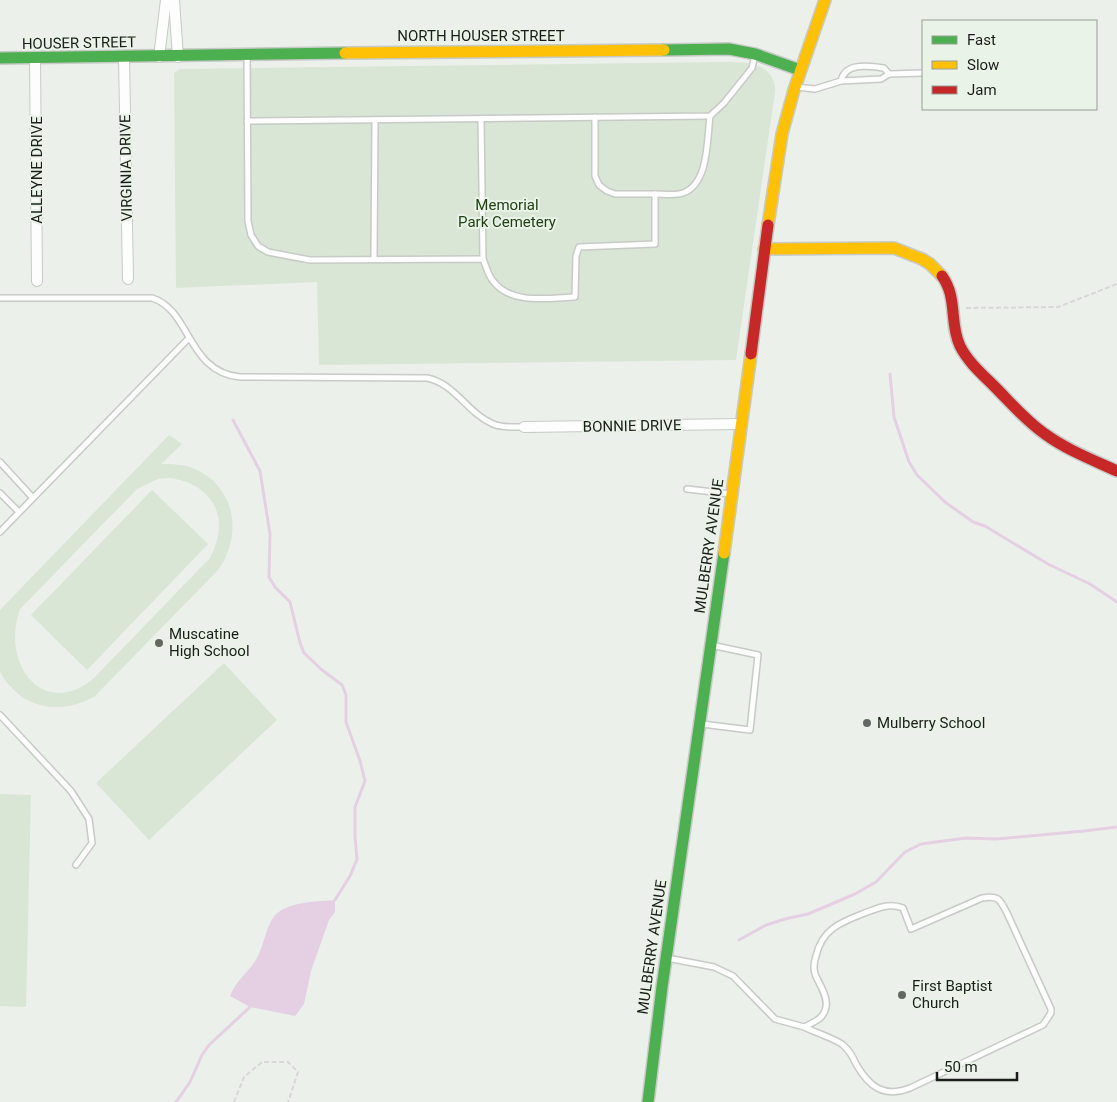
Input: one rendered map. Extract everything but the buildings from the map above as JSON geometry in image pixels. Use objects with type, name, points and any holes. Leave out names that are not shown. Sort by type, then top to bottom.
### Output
[{"type":"street","points":[[159,57],[166,0]]},
{"type":"street","points":[[174,0],[178,57]]},
{"type":"street","name":"MULBERRY AVENUE","points":[[648,1102],[666,958],[764,249],[782,134],[800,70],[825,0]]},
{"type":"street","name":"NORTH HOUSER STREET","points":[[159,57],[392,52],[729,49],[755,54],[800,70]]},
{"type":"street","name":"VIRGINIA DRIVE","points":[[124,57],[128,279]]},
{"type":"street","name":"HOUSER STREET","points":[[0,58],[159,57]]},
{"type":"street","name":"ALLEYNE DRIVE","points":[[35,58],[37,281]]},
{"type":"street","points":[[764,249],[894,248],[907,251],[931,264],[941,274],[950,291],[954,308],[954,324],[962,350],[970,361],[1038,430],[1054,440],[1117,471]]},
{"type":"street","name":"BONNIE DRIVE","points":[[524,427],[740,424]]},
{"type":"lane","points":[[595,117],[595,176],[598,185],[615,194],[680,194],[689,190],[697,182],[702,171],[710,116],[724,103],[752,68],[755,54]]},
{"type":"lane","points":[[247,55],[248,221],[251,235],[258,246],[268,252],[310,260],[483,259]]},
{"type":"lane","points":[[840,81],[842,74],[856,67],[884,68],[889,74]]},
{"type":"lane","points":[[795,87],[815,89],[840,81],[881,79],[889,74],[922,73]]},
{"type":"lane","points":[[247,121],[710,116]]},
{"type":"lane","points":[[481,119],[483,259],[492,281],[506,293],[526,298],[575,297],[576,256],[579,247],[655,244],[655,194]]},
{"type":"lane","points":[[374,259],[375,120]]},
{"type":"lane","points":[[0,298],[152,298],[158,300],[169,309],[208,364],[225,375],[240,377],[427,378],[445,384],[478,414],[495,425],[524,427]]},
{"type":"lane","points":[[0,532],[18,511],[189,338]]},
{"type":"lane","points":[[0,462],[32,497]]},
{"type":"lane","points":[[686,489],[731,494]]},
{"type":"lane","points":[[0,493],[18,511]]},
{"type":"lane","points":[[699,723],[750,730],[758,655],[710,645]]},
{"type":"lane","points":[[0,715],[71,791],[89,819],[92,843],[76,864]]},
{"type":"lane","points":[[666,958],[714,967],[733,976],[775,1019],[804,1027],[841,1042],[872,1085],[883,1091],[900,1092],[1043,1025],[1051,1009],[1001,900],[991,896],[982,898],[911,929],[903,908],[895,905],[887,905],[842,922],[826,934],[818,944],[814,972],[825,996],[826,1006],[821,1018],[804,1027]]},
{"type":"path","points":[[954,308],[1058,307],[1117,284]]},
{"type":"path","points":[[234,1102],[244,1077],[262,1062],[288,1062],[298,1072],[288,1102]]},
{"type":"green space","name":"Memorial Park Cemetery","points":[[722,62],[758,66],[769,74],[774,81],[775,87],[736,360],[319,365],[317,282],[176,288],[174,73],[180,69]]},
{"type":"green space","points":[[169,435],[182,444],[161,464],[182,465],[195,469],[209,477],[227,500],[233,528],[226,557],[218,570],[95,696],[85,701],[62,707],[40,705],[20,695],[9,685],[0,671],[0,610]],"holes":[[[170,478],[198,488],[208,496],[218,517],[219,530],[210,558],[94,678],[75,690],[58,693],[43,689],[30,680],[21,666],[16,649],[15,629],[20,609],[137,489],[158,479]]]},
{"type":"green space","points":[[152,490],[208,544],[87,670],[31,615]]},
{"type":"green space","points":[[224,663],[277,720],[149,840],[96,783]]},
{"type":"green space","points":[[0,794],[31,795],[26,1007],[0,1006]]},
{"type":"shaded area","points":[[335,900],[335,912],[329,920],[311,971],[304,1004],[295,1016],[250,1007],[230,996],[257,958],[270,923],[278,913],[301,903]]},
{"type":"waterway","points":[[890,374],[894,417],[909,462],[917,475],[945,502],[973,522],[985,526],[1048,564],[1090,584],[1117,602]]},
{"type":"waterway","points":[[233,420],[260,471],[270,534],[269,577],[275,587],[290,602],[304,653],[342,685],[346,695],[346,722],[365,781],[355,807],[357,859],[350,876],[335,900]]},
{"type":"waterway","points":[[739,940],[766,925],[808,914],[855,894],[876,882],[905,852],[921,844],[966,838],[996,839],[1117,827]]},
{"type":"waterway","points":[[176,1102],[190,1082],[202,1055],[209,1045],[250,1007]]},
{"type":"traffic: fast","points":[[664,50],[729,49],[755,54],[800,70]]},
{"type":"traffic: fast","points":[[0,58],[345,53]]},
{"type":"traffic: fast","points":[[648,1102],[662,987],[724,553]]},
{"type":"traffic: slow","points":[[768,225],[782,134],[794,90],[825,0]]},
{"type":"traffic: slow","points":[[345,53],[664,50]]},
{"type":"traffic: slow","points":[[764,249],[894,248],[922,259],[942,276]]},
{"type":"traffic: slow","points":[[724,553],[751,354]]},
{"type":"traffic: jam","points":[[751,354],[768,225]]},
{"type":"traffic: jam","points":[[942,276],[950,293],[955,328],[960,346],[976,368],[1025,418],[1053,440],[1117,471]]},
{"type":"place","name":"Muscatine High School","points":[[159,643]]},
{"type":"place","name":"Mulberry School","points":[[867,723]]},
{"type":"place","name":"First Baptist Church","points":[[902,995]]}]
